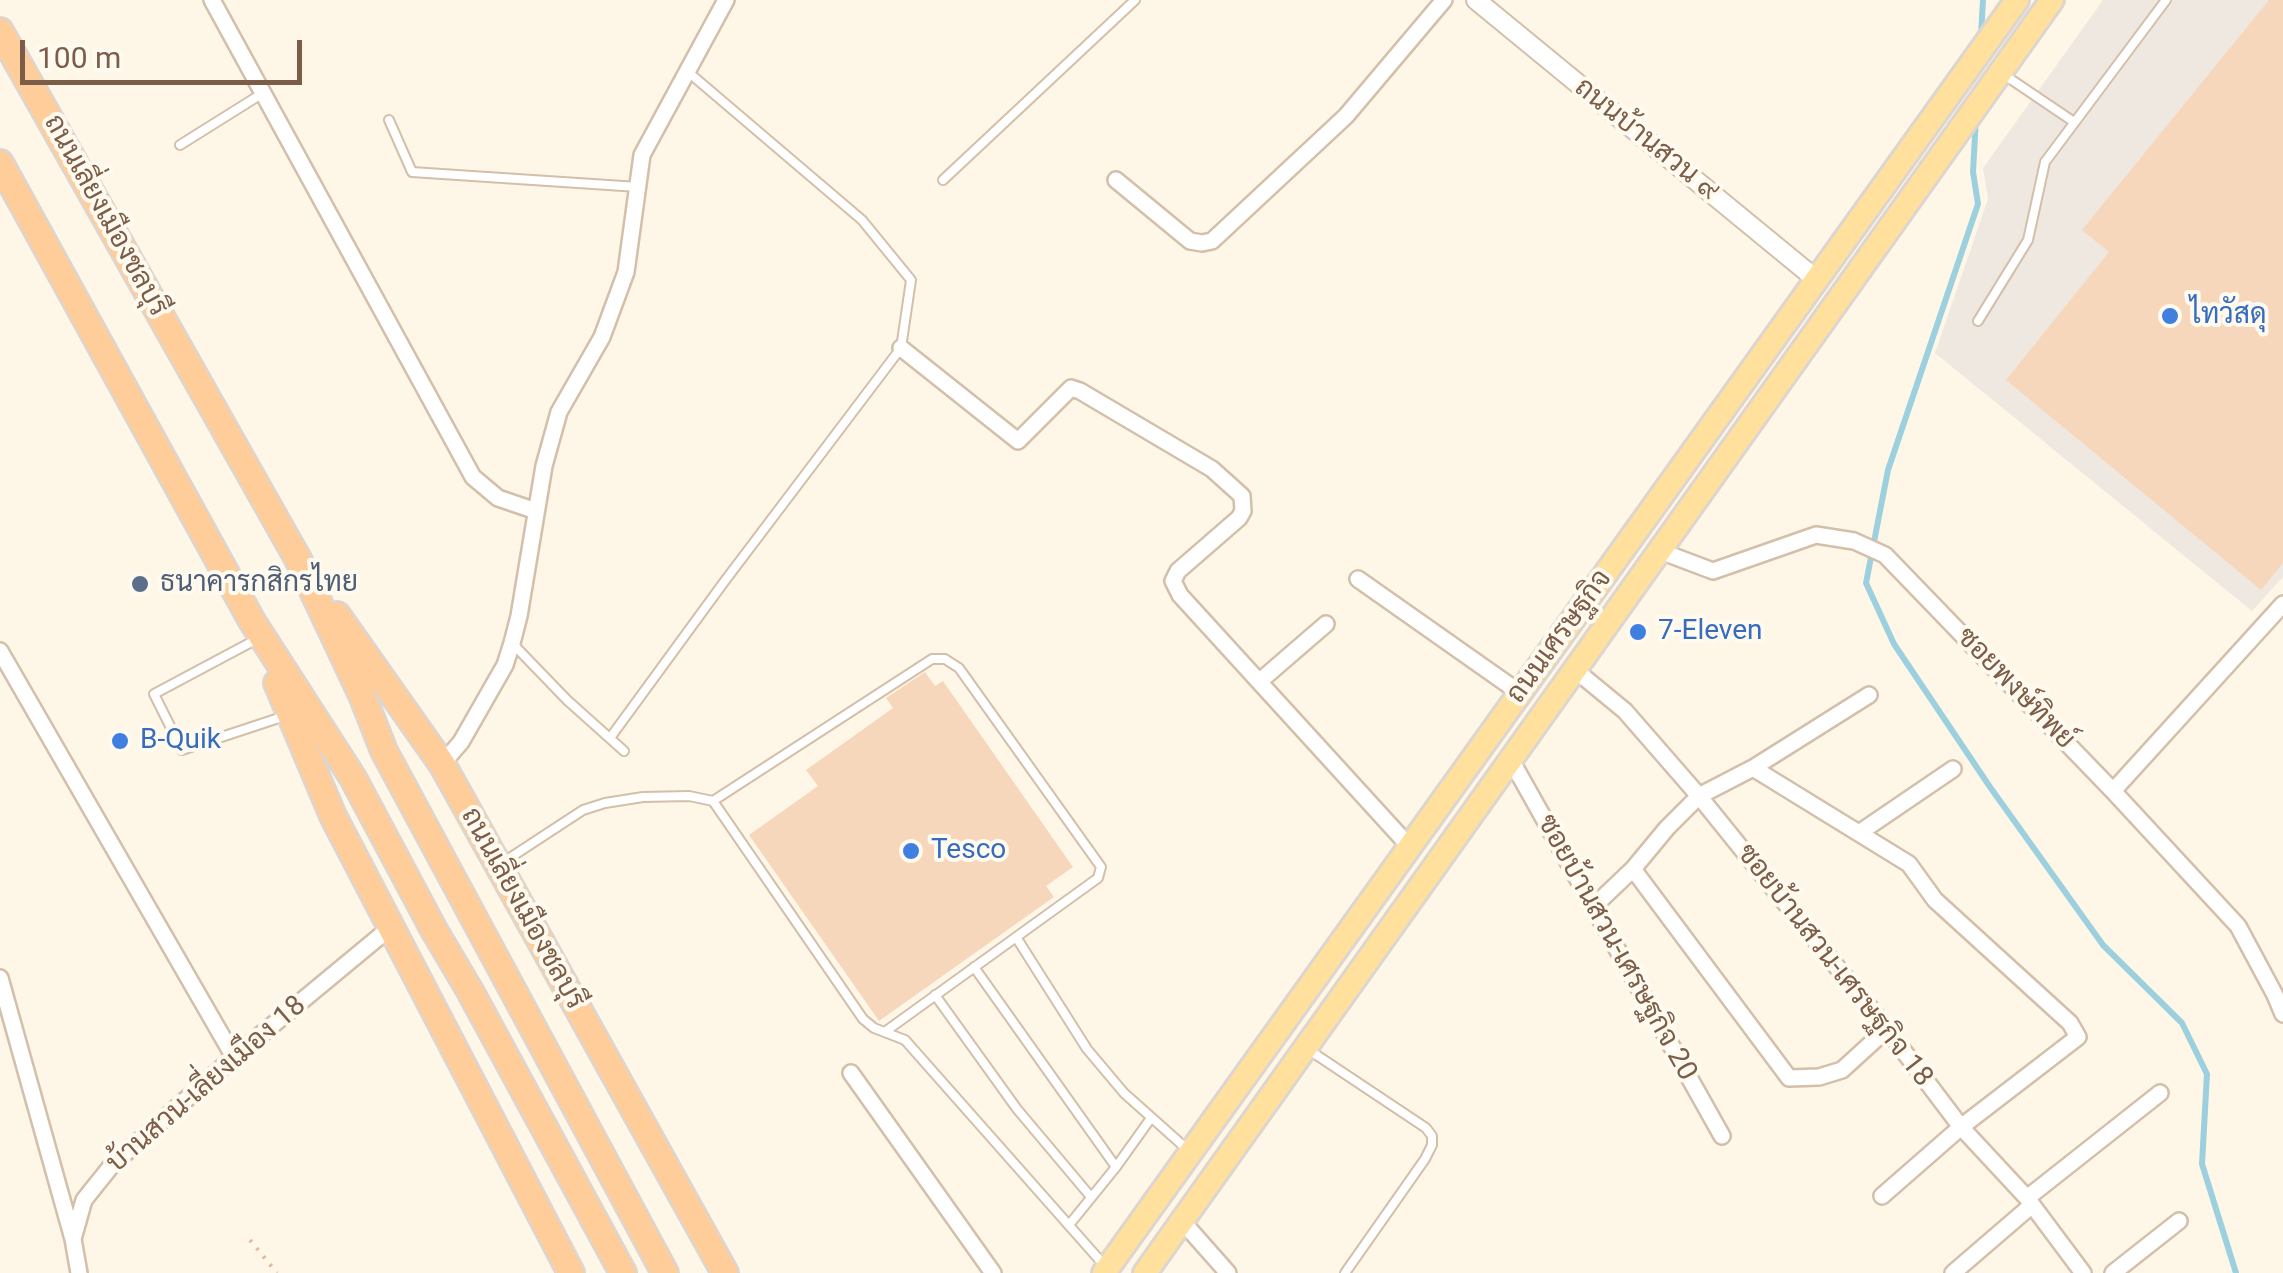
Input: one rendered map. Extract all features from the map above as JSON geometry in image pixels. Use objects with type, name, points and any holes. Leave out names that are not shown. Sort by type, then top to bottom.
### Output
[{"type":"highway","name":"ถนนเลี่ยงเมืองชลบุรี","points":[[0,31],[298,559],[384,751],[665,1273]]},
{"type":"highway","points":[[0,163],[255,630],[354,778],[624,1273]]},
{"type":"highway","name":"ถนนเลี่ยงเมืองชลบุรี","points":[[298,559],[442,764],[725,1273]]},
{"type":"highway","points":[[255,630],[333,816],[571,1273]]},
{"type":"main road","name":"ถนนเศรษฐกิจ","points":[[1145,1273],[2052,0]]},
{"type":"main road","name":"ถนนเศรษฐกิจ","points":[[1106,1271],[2010,9]]},
{"type":"main road","points":[[1817,280],[1840,296]]},
{"type":"main road","points":[[1279,1028],[1306,1048]]},
{"type":"street","points":[[212,0],[473,477],[498,498],[536,511]]},
{"type":"street","points":[[442,764],[461,742],[512,643],[544,466],[559,412],[602,337],[626,272],[642,156],[726,0]]},
{"type":"street","points":[[1116,180],[1190,241],[1212,241],[1346,116],[1444,0]]},
{"type":"street","name":"ถนนบ้านสวน ๙","points":[[1476,0],[1817,280]]},
{"type":"street","points":[[902,348],[1018,441],[1072,388],[1212,469],[1242,496],[1238,518],[1178,571],[1173,581],[1180,595],[1409,846]]},
{"type":"street","name":"ซอยพงษ์ทิพย์","points":[[1660,551],[1714,570],[1816,535],[1854,541],[1885,555],[2238,926],[2283,1014]]},
{"type":"street","points":[[1358,578],[1520,693]]},
{"type":"street","points":[[2113,791],[2283,604]]},
{"type":"street","points":[[1260,680],[1326,624]]},
{"type":"street","points":[[0,651],[234,1057]]},
{"type":"street","name":"ซอยบ้านสวน-เศรษฐกิจ 18","points":[[1574,668],[1625,711],[1699,796],[1961,1127],[2030,1201],[2083,1273]]},
{"type":"street","points":[[1592,907],[1634,869],[1699,796],[1753,768],[1868,695]]},
{"type":"street","name":"ซอยบ้านสวน-เศรษฐกิจ 20","points":[[1511,760],[1722,1136]]},
{"type":"street","points":[[1753,768],[1908,864],[1935,900],[2070,1024],[2078,1036],[1961,1127],[1882,1196]]},
{"type":"street","points":[[1860,833],[1953,769]]},
{"type":"street","points":[[1634,869],[1789,1078],[1819,1077],[1842,1070],[1887,1029]]},
{"type":"street","name":"บ้านสวน-เลี่ยงเมือง 18","points":[[73,1238],[84,1200],[112,1165],[390,927]]},
{"type":"street","points":[[0,978],[73,1238],[79,1273]]},
{"type":"street","points":[[851,1073],[993,1273]]},
{"type":"street","points":[[1953,1273],[2030,1201],[2160,1093]]},
{"type":"street","points":[[1182,1221],[1228,1273]]},
{"type":"street","points":[[2113,1273],[2179,1222]]},
{"type":"lane","points":[[943,180],[1135,0]]},
{"type":"lane","points":[[1978,321],[2028,240],[2045,162],[2166,0]]},
{"type":"lane","points":[[610,738],[902,348],[911,280],[862,220],[687,71]]},
{"type":"lane","points":[[2000,72],[2074,122]]},
{"type":"lane","points":[[180,145],[262,93]]},
{"type":"lane","points":[[389,120],[412,172],[638,187]]},
{"type":"lane","points":[[255,630],[154,694],[182,750],[290,714]]},
{"type":"lane","points":[[512,643],[624,751]]},
{"type":"lane","points":[[713,801],[932,659],[946,660],[958,668],[1101,867],[1098,878],[886,1030]]},
{"type":"lane","points":[[498,866],[583,810],[605,803],[674,796],[713,801],[863,1019],[874,1028],[905,1040],[1106,1271]]},
{"type":"lane","points":[[1016,938],[1087,1049],[1124,1093],[1190,1152]]},
{"type":"lane","points":[[974,967],[1116,1167]]},
{"type":"lane","points":[[935,995],[1017,1109],[1092,1197]]},
{"type":"lane","points":[[1306,1048],[1426,1128],[1432,1136],[1425,1158],[1345,1273]]},
{"type":"lane","points":[[1068,1224],[1151,1118]]},
{"type":"path","points":[[250,1240],[276,1273]]},
{"type":"shaded area","name":"ไทวัสดุ","points":[[2103,0],[2283,0],[2283,577],[2252,611],[1935,353],[1988,199],[1983,168]]},
{"type":"building","name":"ไทวัสดุ","points":[[2269,0],[2283,0],[2283,563],[2261,590],[2006,380],[2109,252],[2082,230]]},
{"type":"building","name":"Tesco","points":[[925,672],[935,686],[943,681],[1073,867],[1046,886],[1054,897],[879,1021],[749,835],[818,786],[806,770],[893,708],[886,698]]},
{"type":"waterway","points":[[1981,35],[1983,0]]},
{"type":"waterway","points":[[1976,117],[1973,172],[1978,204],[1888,470],[1866,583],[1894,644],[2103,945],[2182,1023],[2207,1074],[2202,1164],[2236,1273]]},
{"type":"place","name":"ไทวัสดุ","points":[[2170,316]]},
{"type":"place","name":"ธนาคารกสิกรไทย","points":[[140,584]]},
{"type":"place","name":"7-Eleven","points":[[1638,632]]},
{"type":"place","name":"B-Quik","points":[[120,741]]},
{"type":"place","name":"Tesco","points":[[911,851]]}]
